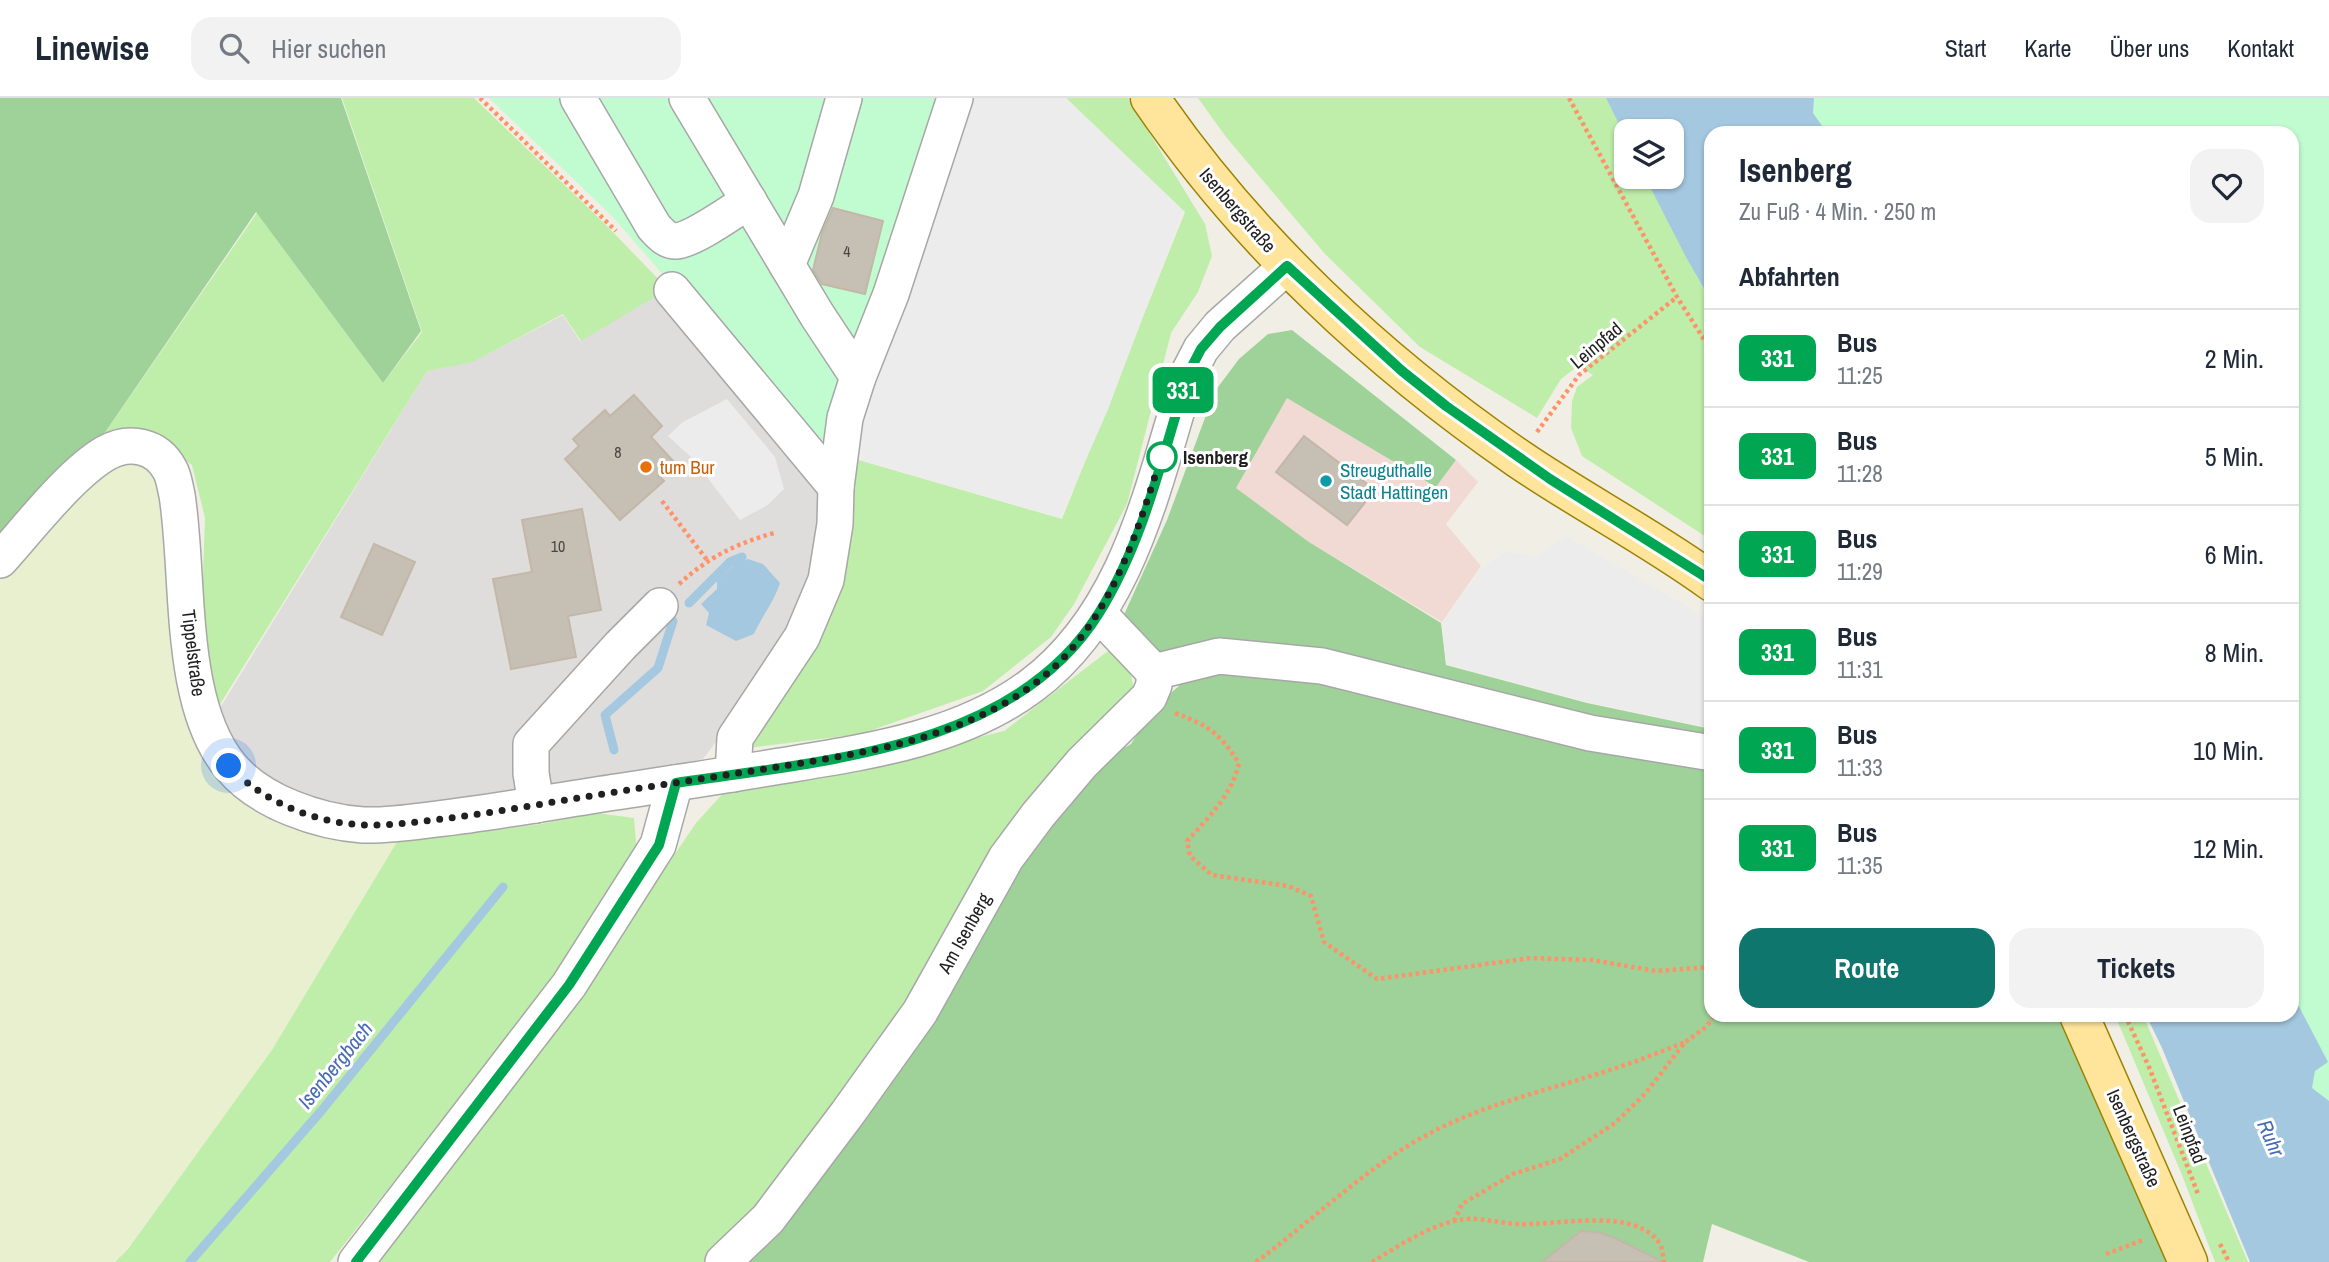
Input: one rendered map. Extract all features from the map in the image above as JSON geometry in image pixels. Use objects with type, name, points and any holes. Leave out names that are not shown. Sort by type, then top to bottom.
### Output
[{"type":"main road","name":"Isenbergstraße","points":[[1150,98],[1181,143],[1287,266],[1402,371],[1517,457],[1704,577]]},
{"type":"main road","name":"Isenbergstraße","points":[[2082,1022],[2188,1262]]},
{"type":"street","points":[[578,98],[654,227],[664,238],[676,241],[689,238],[749,201]]},
{"type":"street","points":[[687,98],[858,377]]},
{"type":"street","points":[[787,265],[816,196],[844,98]]},
{"type":"street","points":[[733,774],[735,738],[802,637],[827,580],[845,418],[891,294],[956,98]]},
{"type":"street","name":"Tippelstraße","points":[[0,560],[58,495],[89,465],[107,452],[139,446],[153,450],[171,472],[177,495],[192,671],[203,718],[213,742],[244,782],[293,809],[327,820],[364,825],[413,822],[536,805],[873,750],[933,734],[996,708],[1031,687],[1059,662],[1099,614],[1127,559],[1188,374],[1201,349],[1220,327],[1287,266]]},
{"type":"street","points":[[672,289],[836,486]]},
{"type":"street","points":[[536,805],[531,773],[531,744],[660,606]]},
{"type":"street","points":[[1099,614],[1152,685],[1219,656],[1322,666],[1590,733],[1704,752]]},
{"type":"street","name":"Am Isenberg","points":[[723,1262],[768,1219],[920,1012],[1006,858],[1038,815],[1152,685]]},
{"type":"street","points":[[356,1262],[569,985],[659,845],[676,783]]},
{"type":"path","points":[[480,98],[618,232]]},
{"type":"path","points":[[1570,98],[1677,297],[1704,339]]},
{"type":"path","name":"Leinpfad","points":[[1517,457],[1580,375],[1677,297]]},
{"type":"path","points":[[662,501],[707,561]]},
{"type":"path","points":[[660,606],[680,583],[707,561],[740,543],[774,533]]},
{"type":"path","points":[[1152,685],[1160,708],[1195,721],[1221,737],[1240,764],[1235,782],[1187,841],[1189,856],[1212,875],[1288,886],[1311,897],[1324,942],[1377,979],[1531,958],[1592,960],[1656,971],[1704,968]]},
{"type":"path","points":[[1256,1262],[1378,1163],[1425,1135],[1475,1113],[1597,1074],[1685,1042],[1710,1022]]},
{"type":"path","name":"Leinpfad","points":[[2129,1022],[2200,1200]]},
{"type":"path","points":[[1454,1221],[1462,1204],[1513,1174],[1560,1159],[1615,1123],[1644,1094],[1685,1042]]},
{"type":"path","points":[[1372,1262],[1411,1239],[1454,1221],[1476,1218],[1518,1224],[1614,1221],[1636,1226],[1653,1236],[1661,1247],[1664,1262]]},
{"type":"path","points":[[2217,1237],[2229,1262]]},
{"type":"shaded area","points":[[960,98],[1066,98],[1183,211],[1107,412],[1060,518],[847,456]]},
{"type":"shaded area","points":[[669,288],[826,482],[814,582],[761,682],[703,759],[551,790],[401,808],[319,804],[271,783],[232,748],[215,716],[427,371],[474,361],[563,315],[580,341]]},
{"type":"shaded area","points":[[1287,397],[1436,487],[1456,460],[1478,482],[1446,524],[1481,566],[1442,622],[1309,542],[1235,488]]},
{"type":"shaded area","points":[[727,399],[775,457],[784,489],[768,505],[740,520],[692,458],[668,436],[683,422]]},
{"type":"shaded area","points":[[1566,536],[1704,616],[1704,727],[1587,702],[1446,664],[1442,623],[1482,567],[1506,551],[1536,557]]},
{"type":"green space","points":[[0,98],[341,98],[421,331],[383,383],[256,212],[93,450],[0,546]]},
{"type":"green space","points":[[342,98],[474,98],[605,224],[668,289],[581,341],[563,314],[473,362],[427,371],[214,714],[201,629],[205,518],[192,465],[148,431],[91,453],[257,213],[383,383],[422,332]]},
{"type":"green space","points":[[489,98],[960,98],[825,463],[613,217]]},
{"type":"green space","points":[[1066,98],[1128,98],[1205,224],[1212,256],[1198,292],[1171,333],[1127,504],[1074,604],[1051,637],[983,691],[861,734],[748,748],[855,459],[1062,519],[1185,212]]},
{"type":"green space","points":[[1198,98],[1606,98],[1617,119],[1614,119],[1614,189],[1652,189],[1704,289],[1704,535],[1582,456],[1571,428],[1572,401],[1577,387],[1593,375],[1578,366],[1561,379],[1537,418],[1420,347],[1325,254],[1226,137]]},
{"type":"green space","points":[[1779,98],[2329,98],[2329,1120],[2269,1022],[2299,1022],[2299,126],[1792,126]]},
{"type":"green space","points":[[1292,330],[1456,460],[1436,487],[1287,398],[1236,488],[1309,542],[1441,623],[1446,665],[1587,703],[1704,728],[1704,1022],[2062,1022],[2123,1146],[2169,1262],[1809,1262],[1712,1224],[1703,1262],[1643,1262],[1581,1231],[1542,1262],[735,1262],[1090,768],[1131,744],[1154,707],[1179,686],[1122,619],[1167,520],[1215,391],[1239,359],[1268,334]]},
{"type":"green space","points":[[135,453],[169,478],[174,636],[258,807],[302,830],[397,842],[272,1051],[115,1262],[0,1262],[0,571],[67,502]]},
{"type":"green space","points":[[1108,651],[1129,665],[1134,690],[839,1111],[707,1262],[371,1262],[578,997],[696,823],[727,789],[866,765],[1004,731]]},
{"type":"green space","points":[[596,813],[634,818],[637,854],[554,980],[330,1262],[115,1262],[128,1249],[272,1050],[397,842],[541,824]]},
{"type":"green space","points":[[2118,1022],[2146,1022],[2248,1262],[2215,1262]]},
{"type":"water","points":[[1606,98],[1814,98],[1813,113],[1822,126],[1704,126],[1704,289],[1651,189],[1684,189],[1684,119],[1616,119]]},
{"type":"water","points":[[748,559],[763,564],[780,583],[754,634],[736,641],[706,625],[709,613],[701,604],[717,589],[717,581],[735,564]]},
{"type":"water","name":"Ruhr","points":[[2299,1006],[2328,1062],[2315,1071],[2312,1088],[2329,1101],[2329,1262],[2250,1262],[2149,1022],[2299,1022]]},
{"type":"building","points":[[833,208],[883,221],[865,294],[822,284],[813,270],[822,233]]},
{"type":"building","points":[[634,395],[662,426],[651,437],[674,462],[659,476],[664,481],[620,520],[565,459],[579,446],[573,439],[605,410],[610,416]]},
{"type":"building","name":"Streuguthalle Stadt Hattingen","points":[[1304,436],[1375,490],[1347,525],[1276,472]]},
{"type":"building","points":[[582,509],[601,610],[568,616],[576,657],[511,669],[493,579],[532,572],[522,520]]},
{"type":"building","points":[[374,544],[415,562],[382,635],[341,617]]},
{"type":"building","points":[[1581,1231],[1598,1232],[1615,1238],[1663,1262],[1542,1262]]},
{"type":"waterway","name":"Isenbergbach","points":[[689,603],[730,562],[742,557]]},
{"type":"waterway","name":"Isenbergbach","points":[[614,750],[605,715],[658,668],[673,621]]},
{"type":"waterway","name":"Isenbergbach","points":[[190,1262],[322,1110],[503,887]]},
{"type":"bus line","name":"331","points":[[356,1262],[569,985],[659,845],[676,783],[861,753],[933,734],[996,708],[1031,687],[1059,662],[1099,614],[1127,559],[1188,374],[1201,349],[1220,327],[1287,266],[1402,371],[1446,406],[1550,479],[1704,576]]},
{"type":"place","name":"Isenberg","points":[[1162,457]]},
{"type":"place","name":"tum Bur","points":[[646,467]]},
{"type":"place","name":"Streuguthalle Stadt Hattingen","points":[[1326,481]]},
{"type":"route","points":[[229,766],[244,782],[293,809],[327,820],[364,825],[401,824],[861,753],[933,734],[996,708],[1031,687],[1059,662],[1099,614],[1127,559],[1162,454],[1162,457]]}]
